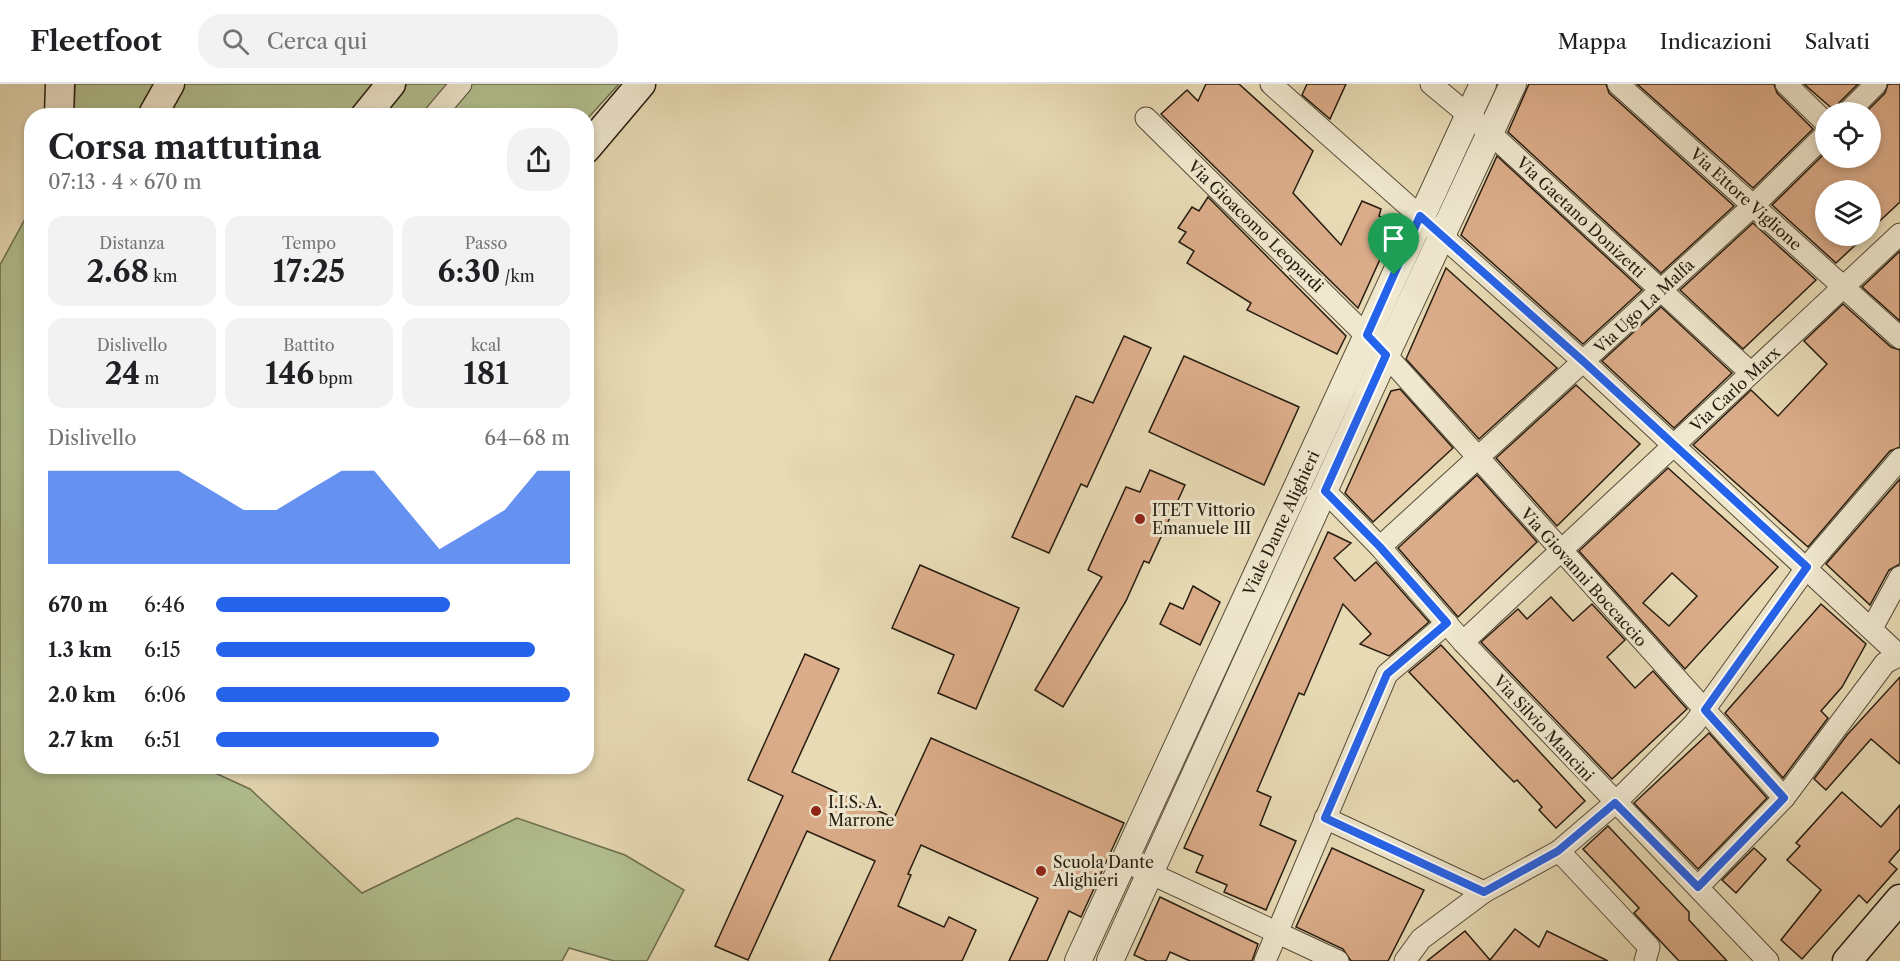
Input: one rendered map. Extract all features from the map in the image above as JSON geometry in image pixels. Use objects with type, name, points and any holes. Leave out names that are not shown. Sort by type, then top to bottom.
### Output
[{"type":"main road","points":[[59,108],[60,84]]},
{"type":"main road","points":[[156,108],[170,84]]},
{"type":"main road","points":[[372,108],[391,84]]},
{"type":"main road","points":[[594,140],[641,84]]},
{"type":"main road","points":[[1847,961],[1900,899]]},
{"type":"street","points":[[441,108],[461,84]]},
{"type":"street","points":[[1271,84],[1676,445],[1900,656],[1885,663],[1784,798],[1698,887]]},
{"type":"street","name":"Via Gaetano Donizetti","points":[[1431,84],[1490,133],[1751,374]]},
{"type":"street","name":"Viale Dante Alighieri","points":[[1078,961],[1126,862],[1420,216],[1483,84]]},
{"type":"street","name":"Viale Dante Alighieri","points":[[1110,961],[1386,355],[1513,84]]},
{"type":"street","name":"Via Ettore Viglione","points":[[1618,84],[1900,338]]},
{"type":"street","points":[[1786,84],[1815,112]]},
{"type":"street","points":[[1858,102],[1876,84]]},
{"type":"street","name":"Via Gioacomo Leopardi","points":[[1146,118],[1386,355]]},
{"type":"street","name":"Via Ugo La Malfa","points":[[1380,547],[1754,206],[1815,145]]},
{"type":"street","name":"Via Carlo Marx","points":[[1463,642],[1561,553],[1900,234]]},
{"type":"street","name":"Via Giovanni Boccaccio","points":[[1386,355],[1561,553],[1784,798]]},
{"type":"street","points":[[1405,961],[1420,939],[1484,892],[1558,851],[1615,803],[1705,710],[1807,567],[1900,459]]},
{"type":"street","name":"Via Silvio Mancini","points":[[1325,491],[1380,547],[1463,642],[1768,961]]},
{"type":"street","points":[[1872,628],[1900,577]]},
{"type":"street","points":[[1265,961],[1387,674],[1447,623]]},
{"type":"street","points":[[1325,818],[1484,892]]},
{"type":"street","points":[[1558,851],[1649,947],[1645,961]]},
{"type":"street","points":[[1126,862],[1338,961]]},
{"type":"green space","points":[[75,84],[619,84],[594,111],[594,108],[74,108]]},
{"type":"green space","points":[[24,221],[24,774],[217,774],[250,789],[362,893],[517,818],[625,855],[684,890],[647,961],[614,961],[569,948],[562,961],[0,961],[0,265]]},
{"type":"building","points":[[1206,84],[1239,84],[1313,151],[1293,193],[1341,245],[1362,201],[1381,209],[1379,216],[1396,224],[1358,308],[1161,114],[1187,90],[1198,101]]},
{"type":"building","points":[[1307,84],[1346,84],[1330,119],[1302,95]]},
{"type":"building","points":[[1529,84],[1606,84],[1609,93],[1734,206],[1661,273],[1508,132]]},
{"type":"building","points":[[1637,84],[1774,84],[1777,93],[1813,129],[1753,188]]},
{"type":"building","points":[[1804,84],[1858,84],[1840,102],[1825,102]]},
{"type":"building","points":[[1888,84],[1900,84],[1900,202],[1881,220],[1881,180],[1815,180],[1815,244],[1772,205],[1815,163],[1815,168],[1881,168],[1881,102],[1876,102],[1885,93]]},
{"type":"building","points":[[1497,156],[1642,290],[1583,344],[1461,235]]},
{"type":"building","points":[[1208,197],[1346,336],[1337,354],[1247,310],[1251,303],[1187,263],[1194,251],[1179,242],[1186,232],[1178,228],[1192,207],[1199,211]]},
{"type":"building","points":[[1753,223],[1816,280],[1743,349],[1680,290]]},
{"type":"building","points":[[1817,246],[1854,246],[1836,263]]},
{"type":"building","points":[[1900,251],[1900,321],[1862,287]]},
{"type":"building","points":[[1446,268],[1557,368],[1479,439],[1406,359]]},
{"type":"building","points":[[1843,304],[1891,347],[1900,350],[1900,447],[1890,451],[1808,547],[1693,445],[1751,390],[1778,416],[1827,364],[1804,341]]},
{"type":"building","points":[[1661,307],[1732,373],[1674,428],[1602,361]]},
{"type":"building","points":[[1124,336],[1151,348],[1087,487],[1081,484],[1049,553],[1012,537],[1076,396],[1093,403]]},
{"type":"building","points":[[1184,356],[1299,407],[1264,485],[1149,432]]},
{"type":"building","points":[[1576,385],[1640,444],[1557,526],[1496,458]]},
{"type":"building","points":[[1400,389],[1453,448],[1373,522],[1345,493],[1391,391]]},
{"type":"building","points":[[1668,468],[1778,567],[1685,669],[1579,551]],"holes":[[[1672,573],[1697,596],[1669,626],[1643,603]]]},
{"type":"building","points":[[1150,470],[1185,485],[1149,563],[1144,561],[1126,601],[1063,707],[1035,690],[1102,577],[1088,570],[1126,487],[1140,492]]},
{"type":"building","points":[[1477,475],[1537,542],[1458,617],[1398,548]]},
{"type":"building","points":[[1900,479],[1900,564],[1889,570],[1870,605],[1826,564]]},
{"type":"building","points":[[1328,532],[1351,543],[1334,558],[1355,581],[1376,562],[1429,622],[1389,656],[1360,644],[1371,634],[1343,604],[1304,695],[1299,693],[1257,791],[1271,797],[1260,825],[1296,841],[1266,910],[1224,892],[1227,885],[1196,872],[1203,856],[1184,848]]},
{"type":"building","points":[[920,565],[1019,608],[976,709],[938,693],[954,655],[892,628]]},
{"type":"building","points":[[1193,586],[1220,602],[1200,645],[1160,624],[1170,603],[1183,609]]},
{"type":"building","points":[[1551,597],[1573,621],[1592,604],[1625,640],[1607,657],[1635,688],[1653,671],[1687,709],[1612,779],[1481,642],[1518,609],[1527,619]]},
{"type":"building","points":[[1821,604],[1866,644],[1842,687],[1821,711],[1828,718],[1783,778],[1725,713]]},
{"type":"building","points":[[1441,645],[1585,801],[1556,828],[1539,810],[1542,807],[1517,780],[1514,782],[1498,766],[1409,672]]},
{"type":"building","points":[[805,654],[839,669],[792,772],[894,818],[931,738],[1124,823],[1081,917],[1069,911],[1047,961],[1009,961],[1038,898],[921,845],[908,874],[911,875],[898,906],[944,927],[949,917],[976,930],[962,961],[829,961],[875,861],[807,831],[748,960],[715,946],[783,796],[748,780]]},
{"type":"building","points":[[1900,677],[1900,764],[1871,739],[1826,790],[1814,779],[1847,735]]},
{"type":"building","points":[[1709,733],[1767,798],[1698,869],[1634,803]]},
{"type":"building","points":[[1842,792],[1881,827],[1900,805],[1900,849],[1889,862],[1897,869],[1867,903],[1859,895],[1802,959],[1781,940],[1821,890],[1787,860],[1800,846],[1796,843]]},
{"type":"building","points":[[1608,826],[1689,912],[1689,920],[1727,961],[1679,961],[1634,913],[1639,908],[1583,849]]},
{"type":"building","points":[[1332,848],[1424,890],[1388,961],[1351,961],[1343,949],[1296,927]]},
{"type":"building","points":[[1754,848],[1766,859],[1736,893],[1722,880]]},
{"type":"building","points":[[1160,897],[1258,944],[1252,961],[1190,961],[1170,952],[1166,961],[1147,961],[1134,955]]},
{"type":"building","points":[[1515,929],[1539,947],[1547,931],[1608,961],[1427,961],[1465,931],[1490,960]]},
{"type":"place","name":"ITET Vittorio Emanuele III","points":[[1140,519]]},
{"type":"place","name":"I.I.S. A. Marrone","points":[[816,811]]},
{"type":"place","name":"Scuola Dante Alighieri","points":[[1041,871]]},
{"type":"route","points":[[1420,216],[1676,445],[1807,567],[1705,710],[1784,798],[1698,887],[1615,803],[1558,851],[1484,892],[1325,818],[1387,674],[1447,623],[1380,547],[1325,491],[1386,355],[1367,335],[1394,275],[1420,216]]}]
